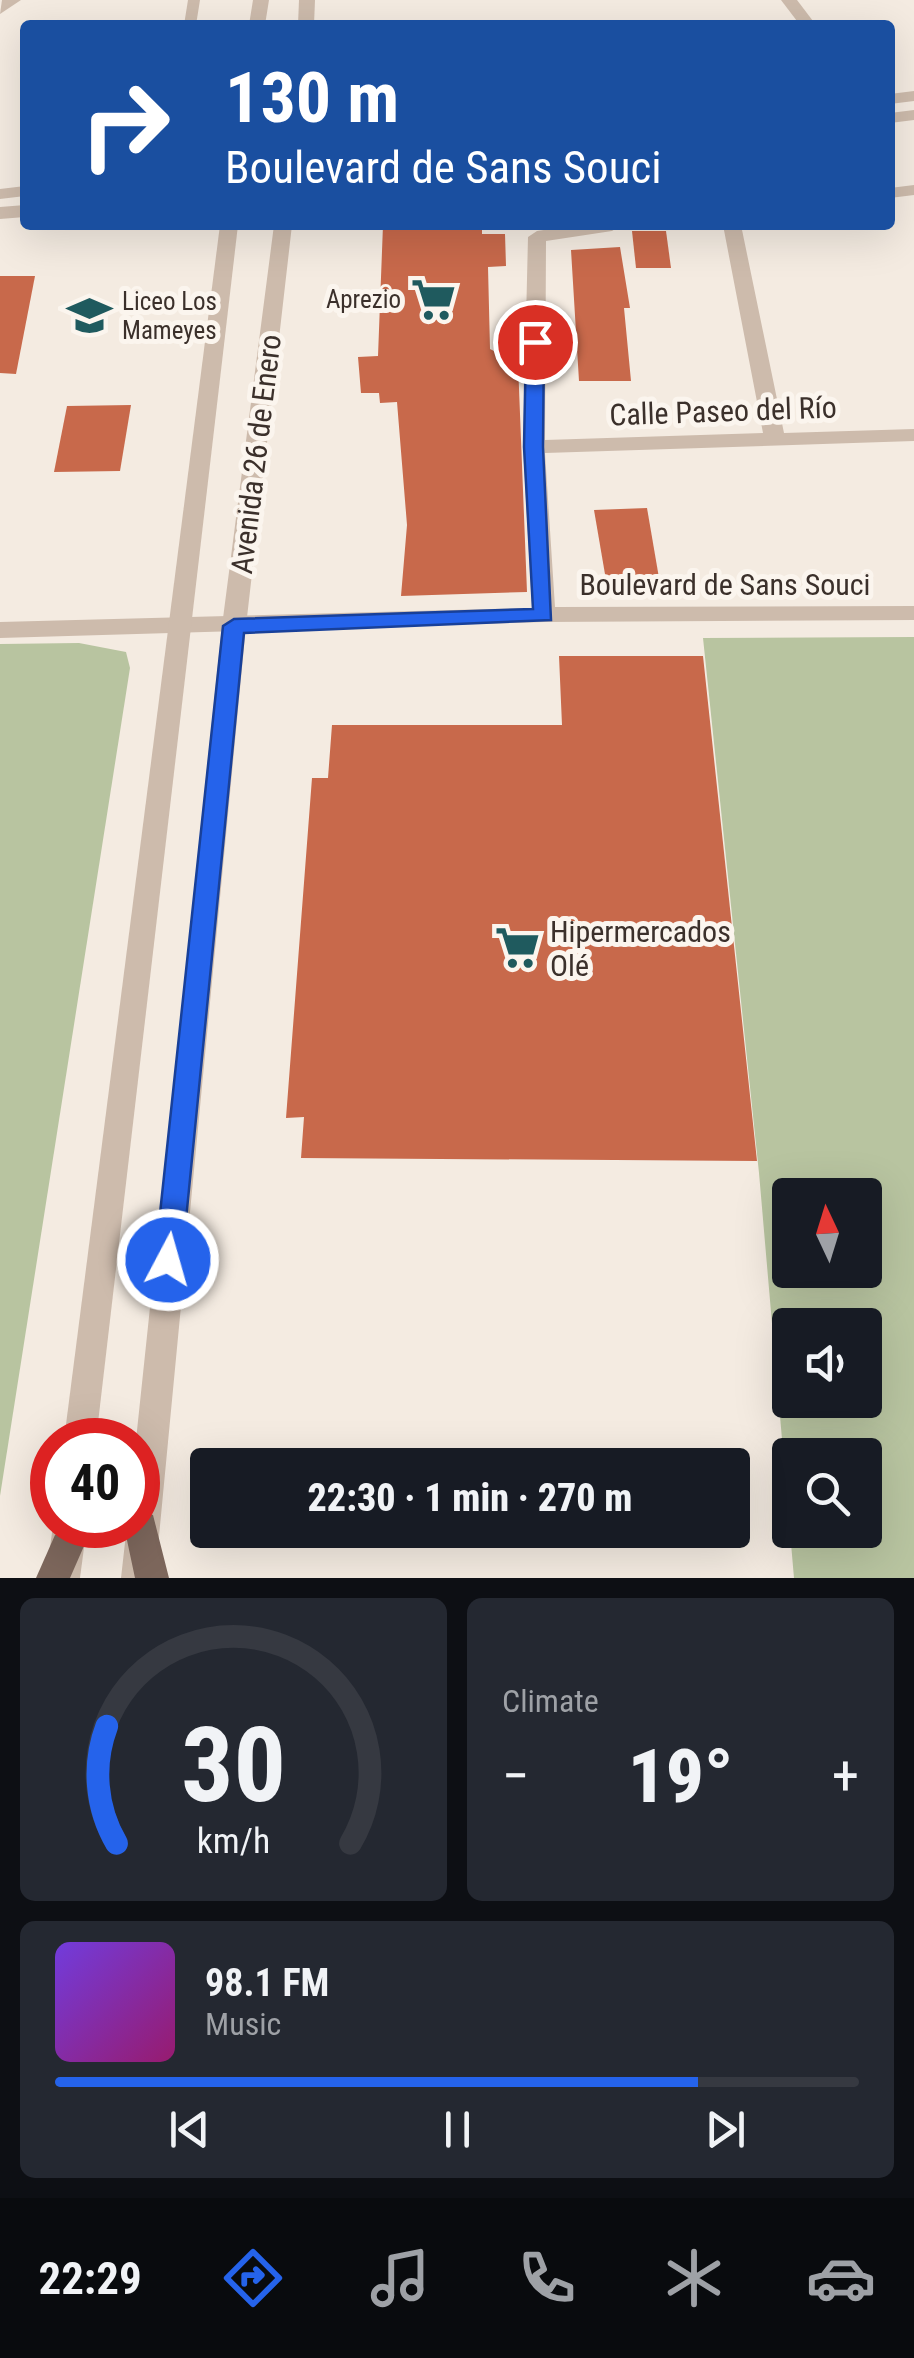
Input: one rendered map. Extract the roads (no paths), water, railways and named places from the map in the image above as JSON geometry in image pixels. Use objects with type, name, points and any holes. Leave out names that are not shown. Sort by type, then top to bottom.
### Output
[{"type":"main road","points":[[146,1548],[152,1578]]},
{"type":"main road","points":[[52,1578],[67,1550]]},
{"type":"street","points":[[0,9],[13,0]]},
{"type":"street","points":[[789,0],[804,20]]},
{"type":"street","name":"Avenida 26 de Enero","points":[[83,1418],[228,230]]},
{"type":"street","name":"Avenida 26 de Enero","points":[[152,1418],[234,626],[282,230]]},
{"type":"street","points":[[544,615],[534,447],[540,234],[572,230]]},
{"type":"street","points":[[733,230],[775,440]]},
{"type":"street","name":"Calle Paseo del Río","points":[[534,447],[914,436]]},
{"type":"street","name":"Boulevard de Sans Souci","points":[[0,630],[544,615],[914,613]]},
{"type":"street","name":"Avenida 26 de Enero","points":[[138,1578],[140,1548]]},
{"type":"place","name":"Aprezio","points":[[434,299]]},
{"type":"place","name":"Liceo Los Mameyes","points":[[89,315]]},
{"type":"place","name":"Hipermercados Olé","points":[[517,948]]}]
